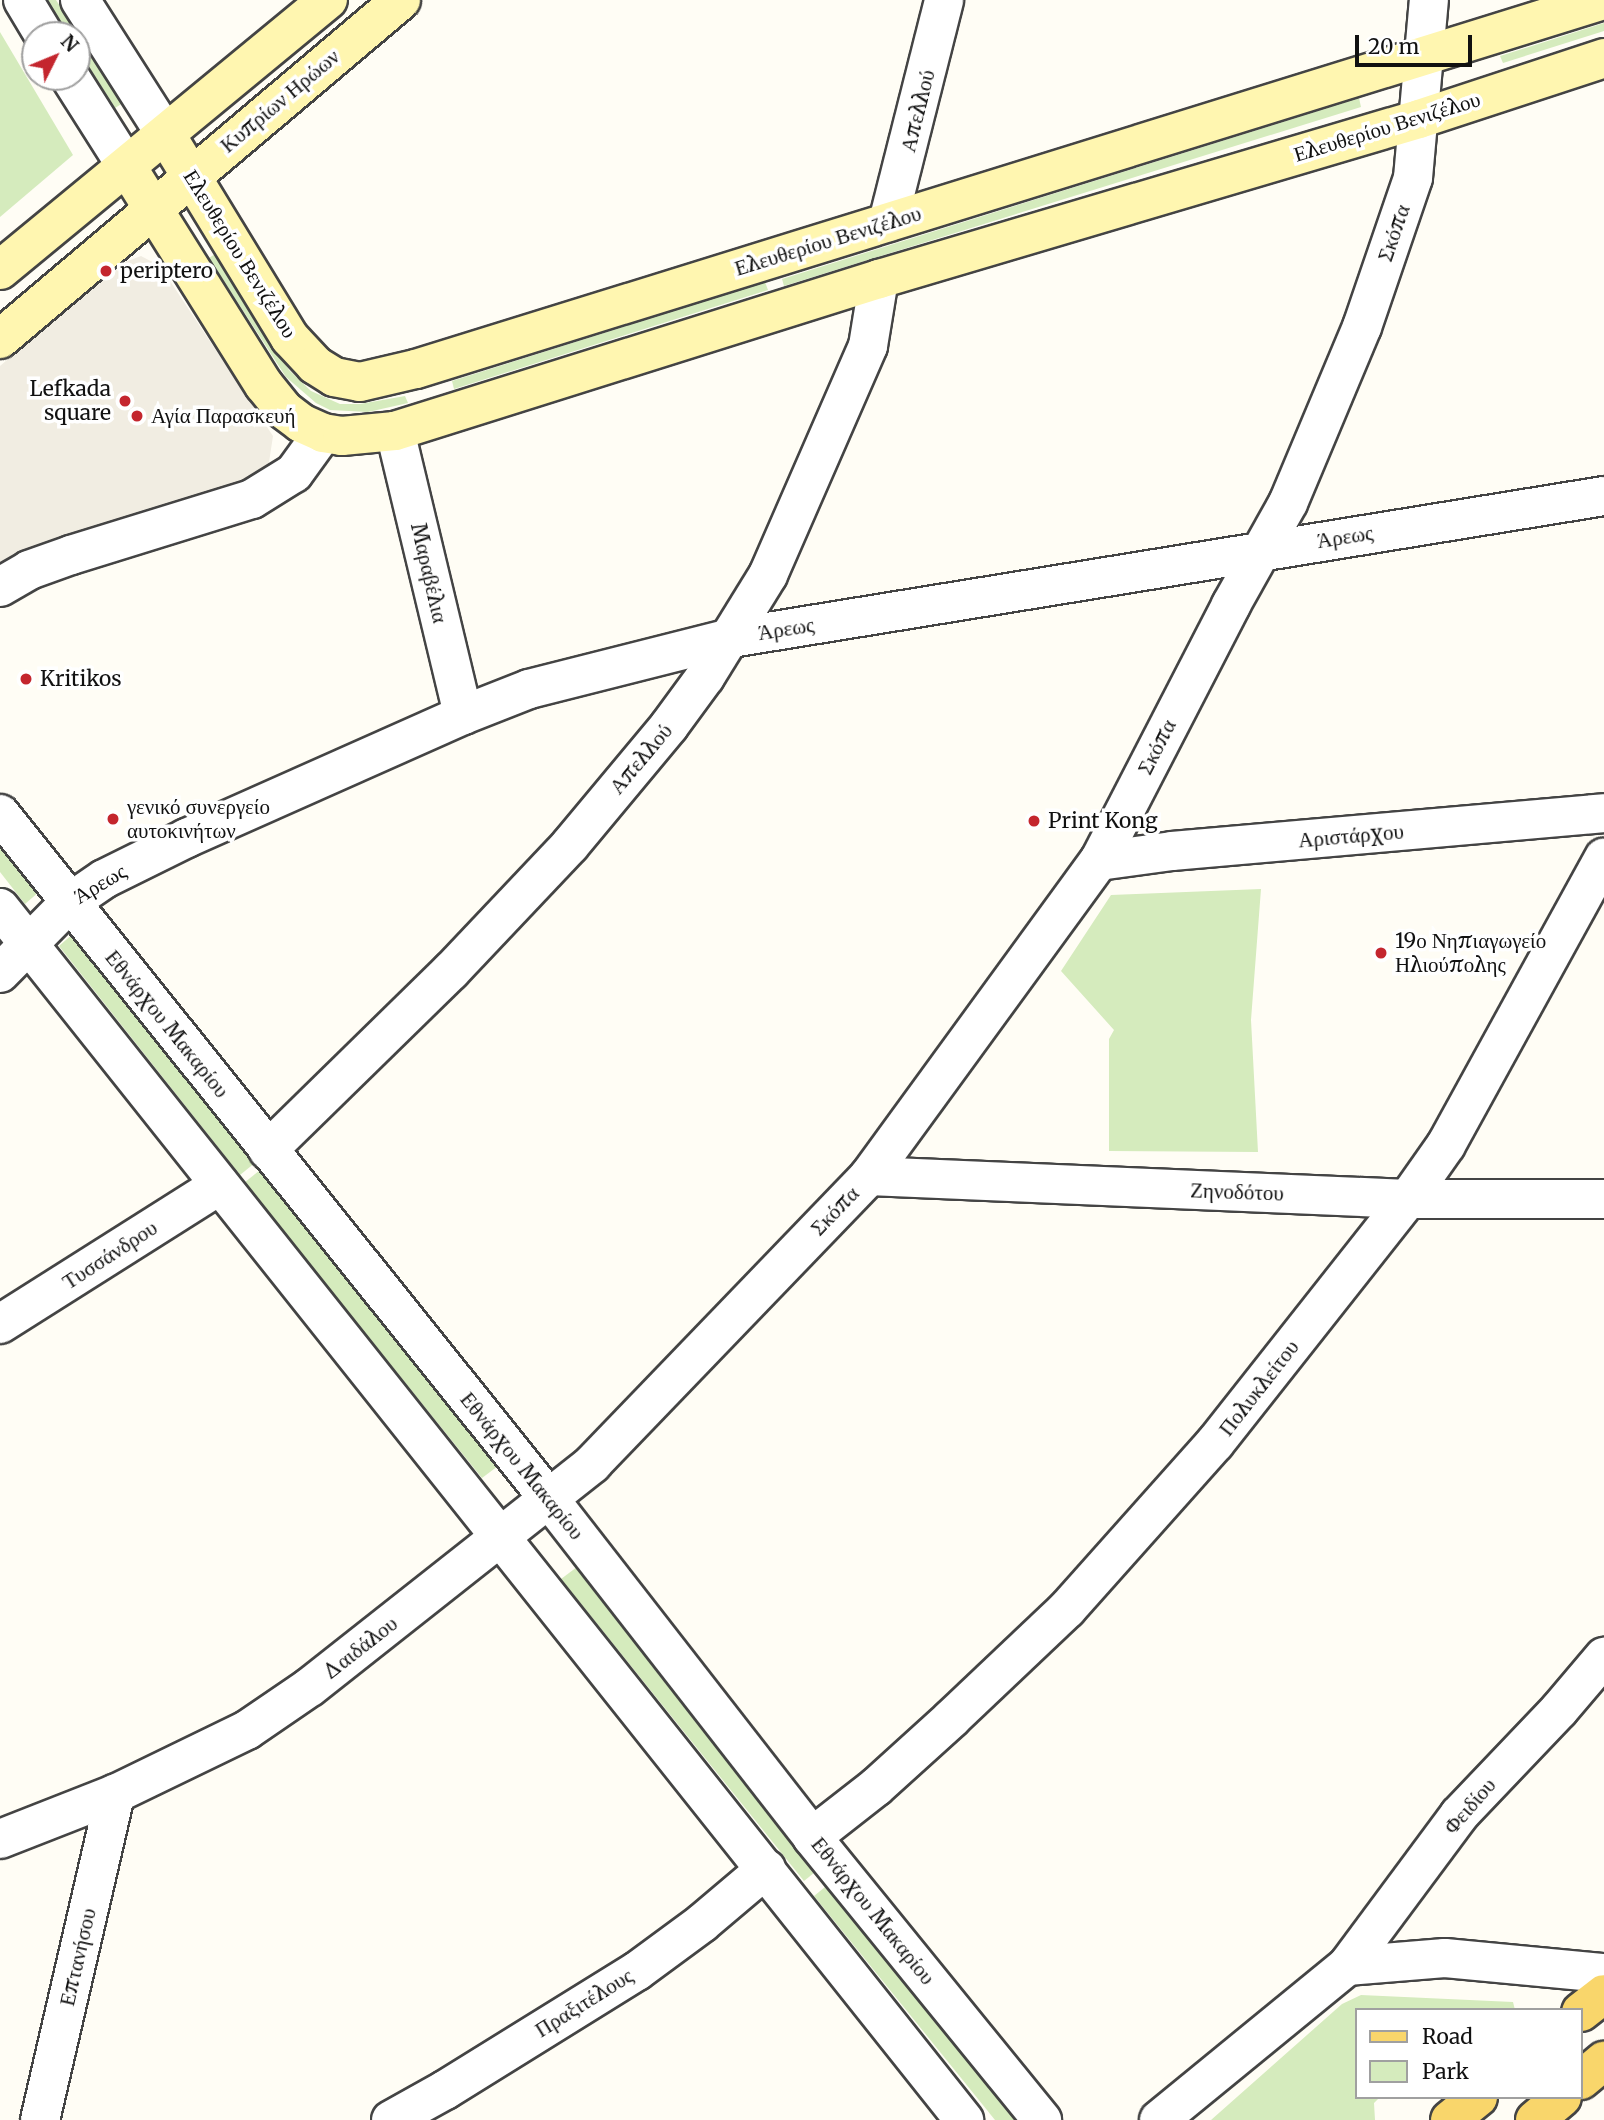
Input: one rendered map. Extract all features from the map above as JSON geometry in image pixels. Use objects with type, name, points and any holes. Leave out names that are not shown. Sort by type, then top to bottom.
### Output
[{"type":"main road","points":[[0,270],[328,0]]},
{"type":"main road","name":"Κυπρίων Ηρώων","points":[[0,339],[401,0]]},
{"type":"main road","name":"Ελευθερίου Βενιζέλου","points":[[166,135],[290,338],[334,377],[360,382],[416,369],[1604,0]]},
{"type":"main road","name":"Ελευθερίου Βενιζέλου","points":[[127,167],[264,385],[284,410],[323,433],[342,436],[395,431],[879,279],[1419,119],[1604,58]]},
{"type":"main road","points":[[1583,2010],[1604,1994]]},
{"type":"main road","points":[[1583,2078],[1604,2061]]},
{"type":"main road","points":[[1450,2120],[1476,2099]]},
{"type":"main road","points":[[1535,2120],[1560,2099]]},
{"type":"street","points":[[23,0],[36,21]]},
{"type":"street","points":[[80,0],[166,135]]},
{"type":"street","name":"Απελλού","points":[[888,222],[944,0]]},
{"type":"street","name":"Σκόπα","points":[[671,1381],[869,1176],[1099,861],[1288,503],[1362,327],[1413,178],[1429,0]]},
{"type":"street","points":[[79,91],[127,167]]},
{"type":"street","name":"Απελλού","points":[[268,1150],[451,971],[569,845],[669,726],[731,638],[768,575],[868,346],[879,279]]},
{"type":"street","name":"Μαραβέλια","points":[[395,431],[463,716]]},
{"type":"street","points":[[0,587],[29,570],[71,555],[252,499],[294,473],[323,433]]},
{"type":"street","name":"Άρεως","points":[[0,973],[69,903],[104,878],[187,838],[463,716],[529,690],[731,638],[1604,496]]},
{"type":"street","name":"Αριστάρχου","points":[[1099,861],[1172,851],[1604,813]]},
{"type":"street","name":"Εθνάρχου Μακαρίου","points":[[0,814],[550,1500],[812,1837],[1042,2120]]},
{"type":"street","name":"Πολυκλείτου","points":[[812,1837],[876,1787],[1067,1609],[1215,1443],[1408,1199],[1446,1145],[1604,858]]},
{"type":"street","points":[[0,908],[964,2120]]},
{"type":"street","name":"Ζηνοδότου","points":[[869,1176],[1408,1199],[1604,1199]]},
{"type":"street","name":"Τυσσάνδρου","points":[[0,1324],[220,1185]]},
{"type":"street","name":"Δαιδάλου","points":[[0,1839],[115,1794],[247,1730],[310,1687],[550,1500],[592,1464],[671,1381]]},
{"type":"street","name":"Φειδίου","points":[[1160,2120],[1347,1966],[1459,1815],[1559,1710],[1604,1657]]},
{"type":"street","name":"Επτανήσου","points":[[40,2120],[115,1794]]},
{"type":"street","name":"Πραξιτέλους","points":[[391,2120],[445,2090],[637,1971],[702,1923],[766,1869]]},
{"type":"street","points":[[1347,1966],[1445,1958],[1604,1973]]},
{"type":"green space","points":[[46,0],[56,0],[70,21],[59,21]]},
{"type":"green space","points":[[1604,23],[1604,31],[1503,63],[1500,56]]},
{"type":"green space","points":[[0,32],[21,67],[21,91],[35,91],[73,155],[0,217]]},
{"type":"green space","points":[[91,54],[123,103],[115,108],[91,70]]},
{"type":"green space","points":[[1359,98],[1361,107],[784,286],[782,279]]},
{"type":"green space","points":[[215,254],[289,370],[311,391],[340,404],[360,404],[405,396],[408,403],[368,412],[330,410],[316,403],[286,377],[209,258]]},
{"type":"green space","points":[[765,282],[768,290],[454,389],[452,381]]},
{"type":"green space","points":[[0,841],[40,891],[25,904],[0,872]]},
{"type":"green space","points":[[1261,889],[1251,1020],[1258,1152],[1109,1151],[1109,1039],[1114,1030],[1061,971],[1111,895]]},
{"type":"green space","points":[[74,933],[256,1162],[240,1175],[59,946]]},
{"type":"green space","points":[[260,1170],[498,1466],[482,1478],[244,1183]]},
{"type":"green space","points":[[577,1567],[820,1868],[804,1881],[561,1579]]},
{"type":"green space","points":[[830,1883],[1021,2120],[995,2120],[814,1896]]},
{"type":"green space","points":[[1361,1995],[1513,2002],[1514,2008],[1356,2008],[1356,2099],[1378,2099],[1374,2103],[1375,2120],[1211,2120],[1342,2004]]},
{"type":"shaded area","name":"Lefkada square","points":[[141,256],[160,266],[273,436],[268,469],[247,489],[0,571],[0,366],[120,264]]},
{"type":"place","name":"periptero","points":[[106,271]]},
{"type":"place","name":"Lefkada square","points":[[125,401]]},
{"type":"place","name":"Αγία Παρασκευή","points":[[137,416]]},
{"type":"place","name":"Kritikos","points":[[26,679]]},
{"type":"place","name":"γενικό συνεργείο αυτοκινήτων","points":[[113,819]]},
{"type":"place","name":"Print Kong","points":[[1034,821]]},
{"type":"place","name":"19ο Νηπιαγωγείο Ηλιούπολης","points":[[1381,953]]}]
